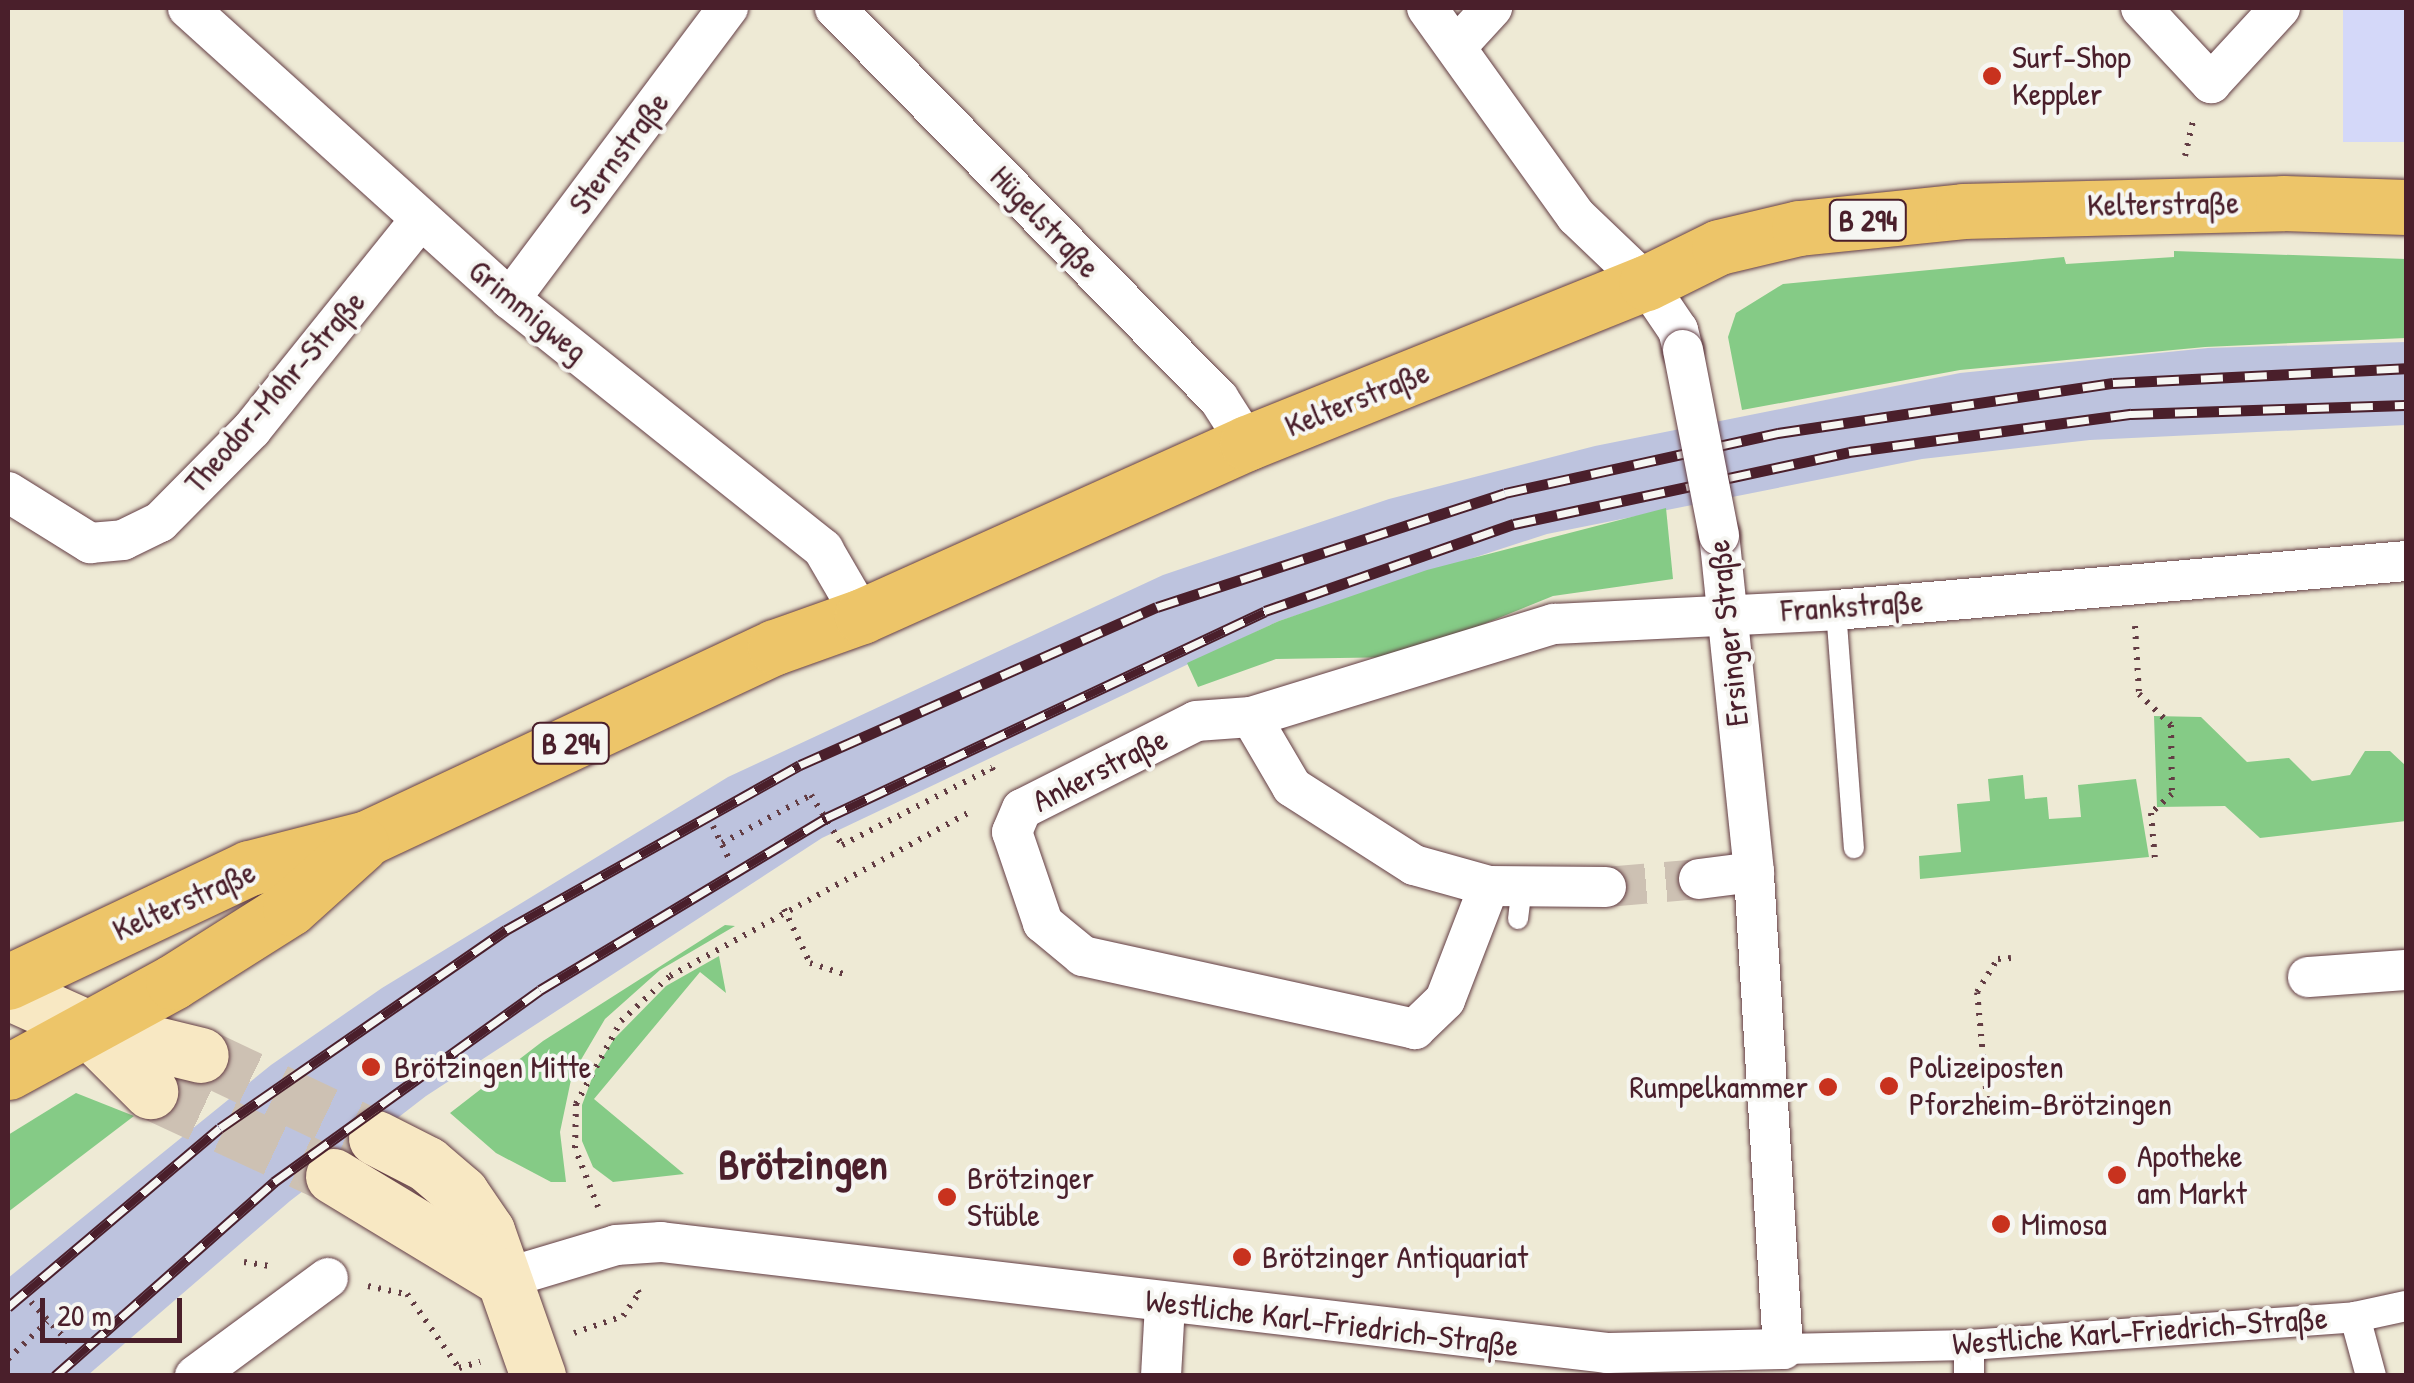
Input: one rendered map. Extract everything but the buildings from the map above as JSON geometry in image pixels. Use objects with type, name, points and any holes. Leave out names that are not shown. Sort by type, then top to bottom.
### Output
[{"type":"main road","name":"Kelterstraße","points":[[8,982],[248,868],[367,838],[775,647],[862,616],[1247,443],[1646,283],[1719,247],[1799,228],[1963,210],[2186,204],[2406,207]]},
{"type":"main road","name":"Kelterstraße","points":[[86,1027],[173,982],[290,908],[367,838]]},
{"type":"main road","points":[[8,992],[86,1027],[202,1056]]},
{"type":"main road","points":[[86,1027],[150,1090]]},
{"type":"main road","name":"B 294","points":[[8,1072],[86,1027]]},
{"type":"main road","points":[[376,1138],[427,1164],[461,1193],[486,1231],[538,1376]]},
{"type":"main road","points":[[333,1176],[504,1279]]},
{"type":"street","name":"Grimmigweg","points":[[188,8],[510,299],[823,549],[862,616]]},
{"type":"street","name":"Sternstraße","points":[[510,299],[728,8]]},
{"type":"street","name":"Hügelstraße","points":[[835,8],[1219,399],[1247,443]]},
{"type":"street","name":"Ersinger Straße","points":[[1427,8],[1576,216],[1646,283],[1678,330],[1719,536],[1754,872],[1783,1349]]},
{"type":"street","points":[[1457,46],[1492,8]]},
{"type":"street","points":[[2141,8],[2212,84],[2280,8]]},
{"type":"street","name":"Theodor-Mohr-Straße","points":[[8,492],[90,542],[123,540],[160,522],[252,429],[420,220]]},
{"type":"street","name":"Frankstraße","points":[[1251,718],[1554,624],[1836,610],[2132,581],[2406,561]]},
{"type":"street","points":[[1251,718],[1287,792],[1414,865],[1510,897],[1606,886]]},
{"type":"street","name":"Ankerstraße","points":[[1251,718],[1196,721],[1014,801],[1012,832],[1042,923],[1083,956],[1414,1029],[1446,1000],[1510,897]]},
{"type":"street","points":[[1699,879],[1754,872]]},
{"type":"street","points":[[2307,964],[2406,970]]},
{"type":"street","name":"Westliche Karl-Friedrich-Straße","points":[[504,1279],[616,1245],[741,1248],[1165,1304],[1607,1353],[1783,1349],[1969,1360],[2355,1317],[2406,1306]]},
{"type":"street","points":[[195,1376],[328,1278]]},
{"type":"street","points":[[1161,1376],[1165,1304]]},
{"type":"street","points":[[2355,1317],[2371,1376]]},
{"type":"lane","points":[[1836,610],[1854,848]]},
{"type":"path","points":[[2186,204],[2184,137],[2212,84]]},
{"type":"path","points":[[2132,581],[2139,694],[2171,724],[2172,794],[2151,813],[2155,860]]},
{"type":"path","points":[[616,1245],[576,1148],[576,1104],[592,1065],[621,1021],[670,976],[784,909],[1014,801],[992,768],[842,845],[811,794],[722,844]]},
{"type":"path","points":[[713,826],[731,862]]},
{"type":"path","points":[[784,909],[810,963],[846,975]]},
{"type":"path","points":[[1987,1099],[1977,992],[1998,959],[2012,958]]},
{"type":"path","points":[[31,1302],[69,1343]]},
{"type":"path","points":[[8,1359],[48,1322]]},
{"type":"shaded area","points":[[2343,8],[2406,8],[2406,142],[2343,142]]},
{"type":"shaded area","points":[[2406,342],[2406,425],[2090,440],[1922,459],[1547,534],[1279,621],[822,838],[426,1096],[290,1201],[88,1375],[8,1375],[8,1278],[271,1065],[382,988],[728,777],[1163,575],[1389,499],[1595,446],[1960,373],[2208,348]]},
{"type":"green space","points":[[2174,251],[2406,259],[2406,338],[2205,347],[1960,370],[1742,410],[1728,337],[1736,313],[1783,284],[2064,257],[2066,264],[2174,257]]},
{"type":"green space","points":[[1666,508],[1673,579],[1553,596],[1402,657],[1276,659],[1198,687],[1187,663],[1279,621],[1427,570]]},
{"type":"green space","points":[[2154,716],[2201,717],[2247,762],[2289,758],[2312,781],[2350,775],[2365,751],[2390,751],[2406,766],[2406,821],[2260,838],[2225,806],[2157,807]]},
{"type":"green space","points":[[2023,775],[2025,799],[2047,797],[2049,819],[2081,817],[2078,785],[2136,779],[2149,857],[1920,879],[1919,856],[1961,852],[1957,804],[1990,801],[1988,779]]},
{"type":"green space","points":[[725,925],[735,926],[660,970],[605,1019],[572,1075],[560,1132],[566,1182],[551,1182],[496,1153],[450,1113],[543,1041]]},
{"type":"green space","points":[[719,956],[726,993],[700,972],[594,1099],[684,1174],[613,1182],[593,1167],[582,1141],[582,1105],[595,1070],[614,1039],[666,986]]},
{"type":"green space","points":[[76,1093],[134,1116],[8,1212],[8,1135]]},
{"type":"tunnel","points":[[1606,887],[1699,879]]},
{"type":"tunnel","points":[[201,1055],[376,1138]]},
{"type":"tunnel","points":[[150,1091],[333,1176]]},
{"type":"railway","points":[[8,1307],[220,1128],[506,930],[800,765],[1157,607],[1505,493],[1778,433],[2113,383],[2406,368]]},
{"type":"railway","points":[[55,1376],[274,1182],[540,990],[826,818],[1265,611],[1514,524],[1849,452],[2131,414],[2406,405]]},
{"type":"place","name":"Surf-Shop Keppler","points":[[1992,76]]},
{"type":"place","name":"Brötzingen Mitte","points":[[371,1067]]},
{"type":"place","name":"Polizeiposten Pforzheim-Brötzingen","points":[[1889,1086]]},
{"type":"place","name":"Rumpelkammer","points":[[1828,1087]]},
{"type":"place","name":"Apotheke am Markt","points":[[2117,1175]]},
{"type":"place","name":"Brötzinger Stüble","points":[[947,1197]]},
{"type":"place","name":"Mimosa","points":[[2001,1224]]},
{"type":"place","name":"Brötzinger Antiquariat","points":[[1242,1257]]},
{"type":"district","name":"Brötzingen","points":[[803,1164]]}]
